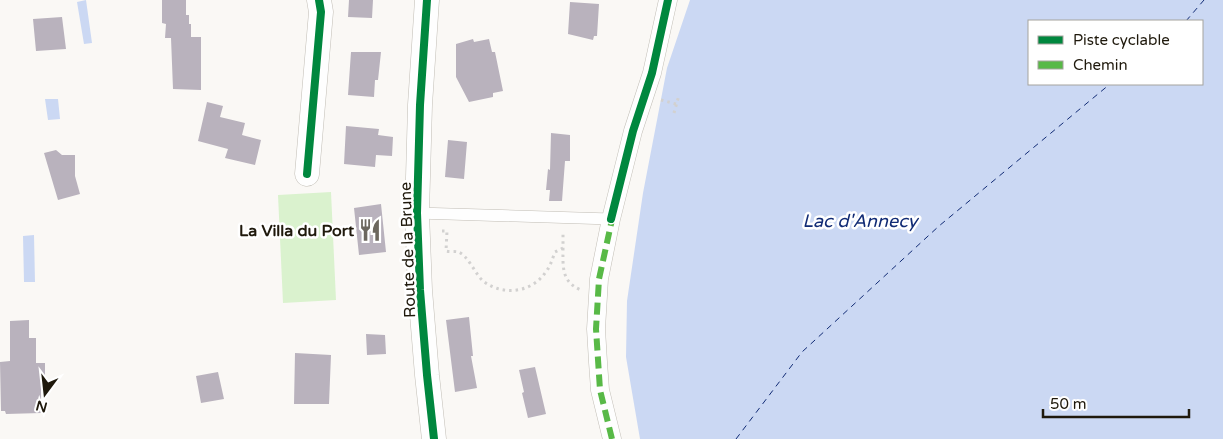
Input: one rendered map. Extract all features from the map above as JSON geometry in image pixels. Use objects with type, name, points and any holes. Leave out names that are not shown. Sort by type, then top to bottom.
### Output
[{"type":"street","points":[[307,174],[320,12],[319,0]]},
{"type":"street","name":"Route de la Brune","points":[[427,0],[420,104],[428,214],[421,299],[434,439]]},
{"type":"street","points":[[612,439],[600,390],[596,329],[599,279],[633,131],[655,59],[668,0]]},
{"type":"lane","points":[[428,214],[612,219]]},
{"type":"path","points":[[674,113],[679,95]]},
{"type":"path","points":[[661,100],[676,104]]},
{"type":"path","points":[[428,214],[438,231],[447,231],[446,251],[458,252],[482,280],[501,290],[520,290],[537,282],[550,267],[555,252],[563,248]]},
{"type":"path","points":[[564,218],[563,270],[567,279],[578,289],[598,293]]},
{"type":"green space","points":[[331,192],[336,300],[283,303],[278,195]]},
{"type":"water","points":[[86,0],[92,43],[84,44],[77,2]]},
{"type":"water","name":"Lac d'Annecy","points":[[690,0],[1223,0],[1223,439],[640,439],[626,357],[627,301],[643,193],[667,68]]},
{"type":"water","points":[[45,99],[58,99],[60,119],[48,120]]},
{"type":"water","points":[[34,235],[35,282],[24,282],[23,236]]},
{"type":"building","points":[[162,0],[186,0],[186,15],[189,15],[191,37],[201,37],[201,90],[173,89],[171,38],[165,38],[166,24],[162,23]]},
{"type":"building","points":[[349,0],[373,0],[372,18],[348,17]]},
{"type":"building","points":[[570,2],[599,4],[597,36],[594,36],[593,40],[568,34]]},
{"type":"building","points":[[62,17],[66,49],[36,51],[33,19]]},
{"type":"building","points":[[473,39],[474,42],[489,39],[492,52],[495,52],[503,91],[493,93],[493,97],[469,102],[456,77],[456,44]]},
{"type":"building","points":[[351,52],[381,52],[378,80],[375,80],[374,97],[348,95]]},
{"type":"building","points":[[207,102],[223,106],[220,117],[245,123],[242,135],[261,140],[255,165],[225,158],[228,149],[198,141]]},
{"type":"building","points":[[346,126],[379,129],[378,135],[393,137],[392,156],[376,155],[375,167],[344,164]]},
{"type":"building","points":[[551,133],[570,135],[570,161],[565,161],[562,201],[549,201],[550,190],[546,190],[548,169],[550,170]]},
{"type":"building","points":[[448,140],[467,142],[464,179],[445,177]]},
{"type":"building","points":[[56,150],[62,155],[75,155],[75,176],[80,194],[58,200],[44,153]]},
{"type":"building","name":"La Villa du Port","points":[[381,204],[386,252],[359,255],[354,208]]},
{"type":"building","points":[[469,317],[473,356],[471,356],[477,388],[455,392],[446,320]]},
{"type":"building","points":[[29,320],[29,338],[36,338],[36,363],[45,363],[45,386],[41,386],[41,413],[6,414],[5,411],[1,411],[0,362],[10,361],[10,321]]},
{"type":"building","points":[[366,334],[385,335],[386,354],[367,355]]},
{"type":"building","points":[[295,353],[331,355],[329,404],[294,404]]},
{"type":"building","points":[[535,367],[546,414],[528,418],[519,370]]},
{"type":"building","points":[[218,372],[224,399],[201,403],[196,376]]},
{"type":"ferry route","points":[[1187,20],[1204,0]]},
{"type":"ferry route","points":[[736,439],[802,352],[939,226],[1109,85]]},
{"type":"marked path","points":[[612,439],[600,390],[596,329],[599,279],[613,215]]},
{"type":"cycle path","points":[[307,174],[321,12],[319,0]]},
{"type":"cycle path","points":[[427,0],[420,105],[417,213],[420,290],[434,439]]},
{"type":"cycle path","points":[[611,219],[633,131],[652,73],[668,0]]},
{"type":"place","name":"La Villa du Port","points":[[370,230]]}]
